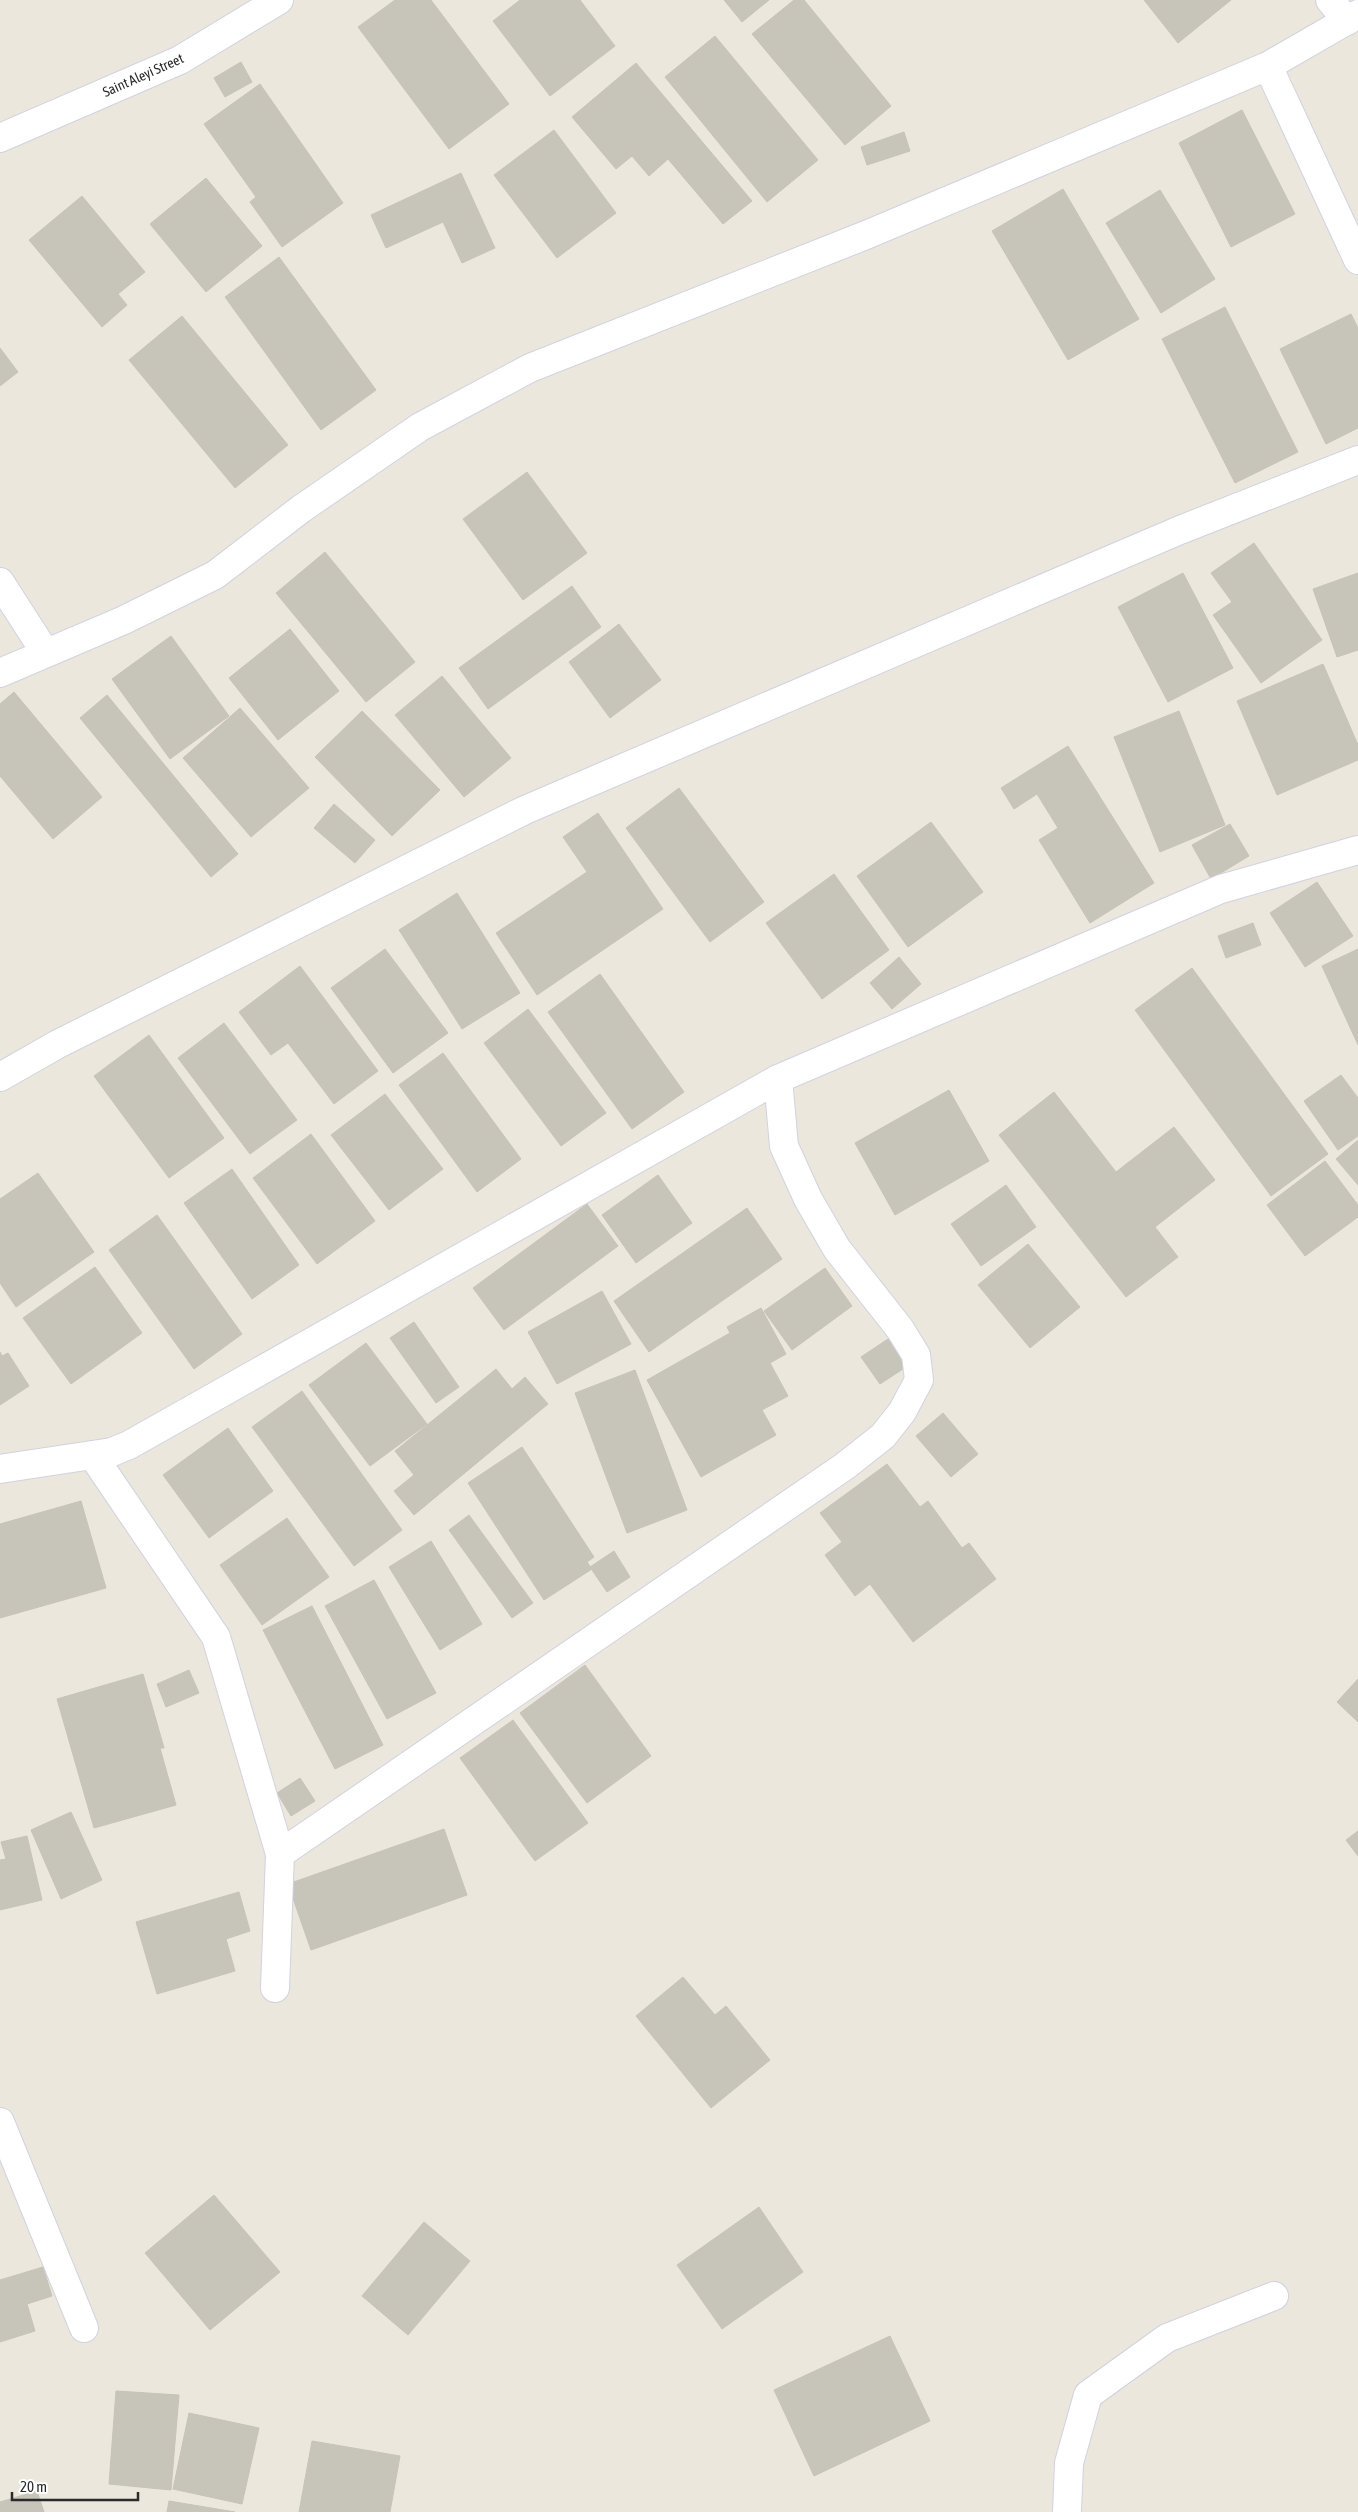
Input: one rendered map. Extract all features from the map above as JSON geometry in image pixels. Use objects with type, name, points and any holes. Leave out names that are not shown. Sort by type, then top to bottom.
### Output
[{"type":"street","name":"Saint Aleyi Street","points":[[0,138],[180,60],[279,0]]},
{"type":"street","points":[[0,673],[45,652],[124,620],[215,575],[301,510],[420,427],[530,368],[866,235],[1268,66],[1353,17],[1330,0]]},
{"type":"street","points":[[1268,66],[1358,260]]},
{"type":"street","points":[[0,1077],[58,1044],[525,810],[1180,530],[1358,460]]},
{"type":"street","points":[[0,582],[45,652]]},
{"type":"street","points":[[0,1468],[45,1460],[93,1456],[112,1452],[129,1445],[778,1079],[1221,889],[1358,850]]},
{"type":"street","points":[[280,1854],[845,1466],[883,1436],[902,1412],[919,1380],[916,1355],[900,1329],[837,1250],[808,1199],[784,1146],[778,1079]]},
{"type":"street","points":[[93,1456],[216,1637],[280,1854],[275,1988]]},
{"type":"street","points":[[0,2122],[84,2328]]},
{"type":"street","points":[[1067,2512],[1069,2463],[1088,2395],[1167,2338],[1274,2296]]},
{"type":"building","points":[[395,0],[431,0],[509,104],[449,149],[358,27]]},
{"type":"building","points":[[520,0],[580,0],[615,46],[550,96],[493,21]]},
{"type":"building","points":[[724,0],[769,0],[742,22]]},
{"type":"building","points":[[794,0],[804,0],[891,106],[845,145],[752,34]]},
{"type":"building","points":[[1144,0],[1231,0],[1178,43]]},
{"type":"building","points":[[715,36],[818,160],[767,202],[665,77]]},
{"type":"building","points":[[241,62],[252,82],[225,97],[214,78]]},
{"type":"building","points":[[636,63],[752,201],[723,224],[668,159],[649,176],[632,156],[616,169],[572,117]]},
{"type":"building","points":[[260,84],[343,203],[282,247],[250,202],[256,197],[204,124]]},
{"type":"building","points":[[1242,110],[1295,214],[1231,247],[1179,143]]},
{"type":"building","points":[[554,130],[616,213],[557,258],[494,175]]},
{"type":"building","points":[[904,132],[910,151],[867,165],[861,147]]},
{"type":"building","points":[[461,173],[495,248],[462,263],[443,222],[386,248],[371,215]]},
{"type":"building","points":[[206,178],[262,246],[206,292],[150,224]]},
{"type":"building","points":[[1063,189],[1139,319],[1068,360],[992,231]]},
{"type":"building","points":[[1160,190],[1215,279],[1161,313],[1106,223]]},
{"type":"building","points":[[82,196],[145,272],[118,294],[127,305],[102,327],[29,240]]},
{"type":"building","points":[[279,257],[376,390],[321,430],[225,297]]},
{"type":"building","points":[[1225,307],[1298,452],[1235,483],[1162,339]]},
{"type":"building","points":[[1351,314],[1358,328],[1358,428],[1326,444],[1280,349]]},
{"type":"building","points":[[182,316],[288,445],[235,488],[129,360]]},
{"type":"building","points":[[0,348],[18,372],[0,386]]},
{"type":"building","points":[[527,472],[587,553],[523,600],[463,519]]},
{"type":"building","points":[[1254,543],[1322,640],[1261,683],[1213,615],[1232,602],[1211,573]]},
{"type":"building","points":[[325,552],[415,662],[366,702],[276,593]]},
{"type":"building","points":[[1183,573],[1233,668],[1168,702],[1118,607]]},
{"type":"building","points":[[1358,573],[1358,650],[1337,657],[1313,589]]},
{"type":"building","points":[[572,586],[601,627],[488,709],[459,668]]},
{"type":"building","points":[[619,624],[661,680],[610,718],[569,662]]},
{"type":"building","points":[[290,629],[339,691],[278,740],[229,678]]},
{"type":"building","points":[[171,636],[229,716],[170,759],[112,679]]},
{"type":"building","points":[[1323,664],[1358,745],[1358,760],[1277,795],[1237,701]]},
{"type":"building","points":[[442,676],[511,758],[464,797],[395,715]]},
{"type":"building","points":[[14,692],[102,797],[53,839],[0,776],[0,704]]},
{"type":"building","points":[[107,695],[238,854],[211,877],[80,718]]},
{"type":"building","points":[[240,708],[309,788],[251,837],[183,758]]},
{"type":"building","points":[[362,711],[440,790],[392,836],[315,757]]},
{"type":"building","points":[[1179,711],[1225,825],[1160,852],[1114,737]]},
{"type":"building","points":[[1068,746],[1154,883],[1090,923],[1039,840],[1058,828],[1037,794],[1014,809],[1001,788]]},
{"type":"building","points":[[679,788],[764,902],[710,942],[626,828]]},
{"type":"building","points":[[334,804],[375,840],[355,863],[314,828]]},
{"type":"building","points":[[598,813],[663,909],[537,995],[496,933],[587,872],[563,837]]},
{"type":"building","points":[[931,822],[983,892],[908,947],[857,876]]},
{"type":"building","points":[[1230,824],[1249,856],[1211,879],[1192,845]]},
{"type":"building","points":[[834,874],[889,950],[822,999],[766,923]]},
{"type":"building","points":[[1317,882],[1353,936],[1305,967],[1270,913]]},
{"type":"building","points":[[457,893],[520,993],[462,1029],[399,930]]},
{"type":"building","points":[[1253,923],[1261,945],[1226,958],[1218,936]]},
{"type":"building","points":[[385,949],[448,1033],[393,1073],[331,988]]},
{"type":"building","points":[[1358,949],[1358,1045],[1322,966]]},
{"type":"building","points":[[899,957],[921,984],[892,1009],[870,983]]},
{"type":"building","points":[[300,966],[378,1071],[334,1104],[288,1043],[271,1055],[239,1012]]},
{"type":"building","points":[[1192,968],[1328,1154],[1271,1196],[1135,1010]]},
{"type":"building","points":[[600,974],[684,1092],[632,1129],[548,1012]]},
{"type":"building","points":[[528,1009],[606,1113],[561,1146],[484,1043]]},
{"type":"building","points":[[224,1023],[297,1120],[250,1154],[178,1058]]},
{"type":"building","points":[[149,1035],[224,1138],[169,1178],[94,1076]]},
{"type":"building","points":[[443,1053],[521,1159],[477,1192],[399,1085]]},
{"type":"building","points":[[1341,1075],[1358,1098],[1358,1136],[1338,1150],[1304,1101]]},
{"type":"building","points":[[949,1090],[989,1161],[895,1215],[855,1143]]},
{"type":"building","points":[[1054,1092],[1116,1172],[1174,1127],[1215,1180],[1155,1227],[1178,1257],[1126,1297],[999,1135]]},
{"type":"building","points":[[385,1094],[443,1169],[389,1210],[331,1135]]},
{"type":"building","points":[[311,1134],[375,1221],[317,1264],[253,1178]]},
{"type":"building","points":[[1358,1140],[1358,1185],[1336,1159]]},
{"type":"building","points":[[1325,1161],[1358,1205],[1358,1217],[1305,1256],[1267,1205]]},
{"type":"building","points":[[232,1169],[299,1265],[252,1299],[184,1203]]},
{"type":"building","points":[[38,1173],[94,1252],[16,1307],[0,1283],[0,1199]]},
{"type":"building","points":[[658,1175],[692,1223],[636,1263],[602,1215]]},
{"type":"building","points":[[1006,1185],[1036,1227],[981,1266],[951,1224]]},
{"type":"building","points":[[587,1204],[618,1246],[504,1330],[473,1288]]},
{"type":"building","points":[[747,1208],[782,1259],[649,1352],[614,1301]]},
{"type":"building","points":[[157,1215],[242,1334],[194,1369],[109,1250]]},
{"type":"building","points":[[1028,1244],[1080,1307],[1030,1348],[978,1285]]},
{"type":"building","points":[[95,1267],[142,1333],[71,1384],[23,1318]]},
{"type":"building","points":[[825,1268],[852,1306],[792,1350],[764,1311]]},
{"type":"building","points":[[602,1291],[631,1344],[557,1384],[528,1332]]},
{"type":"building","points":[[761,1308],[786,1354],[770,1363],[788,1396],[762,1410],[776,1435],[701,1477],[647,1380],[730,1333],[727,1327]]},
{"type":"building","points":[[414,1322],[459,1387],[436,1403],[390,1338]]},
{"type":"building","points":[[888,1339],[906,1367],[880,1384],[861,1357]]},
{"type":"building","points":[[366,1343],[427,1424],[370,1466],[309,1385]]},
{"type":"building","points":[[0,1352],[2,1356],[8,1353],[29,1386],[0,1405]]},
{"type":"building","points":[[496,1369],[512,1389],[525,1377],[548,1404],[414,1515],[394,1491],[414,1475],[395,1451]]},
{"type":"building","points":[[635,1370],[687,1510],[627,1533],[575,1393]]},
{"type":"building","points":[[302,1391],[402,1530],[354,1566],[252,1427]]},
{"type":"building","points":[[943,1413],[978,1454],[951,1477],[916,1436]]},
{"type":"building","points":[[228,1428],[273,1491],[209,1538],[163,1475]]},
{"type":"building","points":[[522,1447],[594,1557],[587,1562],[592,1569],[544,1600],[468,1483]]},
{"type":"building","points":[[887,1464],[920,1507],[928,1501],[962,1548],[969,1543],[996,1579],[913,1642],[870,1584],[855,1596],[825,1555],[842,1542],[820,1513]]},
{"type":"building","points":[[81,1501],[106,1588],[0,1618],[0,1524]]},
{"type":"building","points":[[469,1515],[533,1603],[512,1618],[449,1530]]},
{"type":"building","points":[[287,1518],[329,1577],[262,1625],[220,1565]]},
{"type":"building","points":[[431,1541],[482,1624],[440,1650],[389,1567]]},
{"type":"building","points":[[614,1551],[630,1577],[607,1592],[590,1567]]},
{"type":"building","points":[[374,1580],[436,1693],[387,1719],[325,1606]]},
{"type":"building","points":[[312,1606],[383,1745],[335,1769],[263,1630]]},
{"type":"building","points":[[585,1665],[651,1756],[587,1803],[520,1713]]},
{"type":"building","points":[[189,1670],[199,1693],[166,1707],[157,1684]]},
{"type":"building","points":[[143,1674],[164,1748],[160,1748],[176,1805],[94,1828],[57,1699]]},
{"type":"building","points":[[1358,1679],[1358,1722],[1337,1702]]},
{"type":"building","points":[[513,1720],[588,1823],[535,1861],[460,1758]]},
{"type":"building","points":[[300,1778],[315,1801],[291,1816],[277,1793]]},
{"type":"building","points":[[71,1812],[102,1880],[61,1899],[31,1830]]},
{"type":"building","points":[[444,1829],[467,1895],[311,1950],[288,1884]]},
{"type":"building","points":[[1358,1831],[1358,1856],[1346,1840]]},
{"type":"building","points":[[27,1836],[42,1900],[0,1910],[0,1860],[6,1859],[1,1842]]},
{"type":"building","points":[[239,1892],[250,1931],[226,1939],[235,1971],[157,1994],[136,1922]]},
{"type":"building","points":[[683,1977],[715,2015],[726,2006],[770,2060],[711,2108],[636,2016]]},
{"type":"building","points":[[214,2195],[280,2272],[210,2330],[145,2253]]},
{"type":"building","points":[[759,2207],[803,2272],[722,2329],[677,2265]]},
{"type":"building","points":[[424,2222],[470,2261],[408,2335],[362,2296]]},
{"type":"building","points":[[43,2267],[52,2296],[27,2304],[35,2331],[0,2342],[0,2280]]},
{"type":"building","points":[[890,2336],[930,2421],[814,2476],[774,2390]]},
{"type":"building","points":[[116,2391],[179,2395],[171,2490],[109,2484]]},
{"type":"building","points":[[189,2413],[259,2428],[242,2504],[173,2489]]},
{"type":"building","points":[[312,2441],[400,2456],[390,2512],[299,2512]]},
{"type":"building","points":[[37,2491],[44,2512],[0,2512],[0,2502]]},
{"type":"building","points":[[169,2501],[235,2512],[167,2512]]}]
